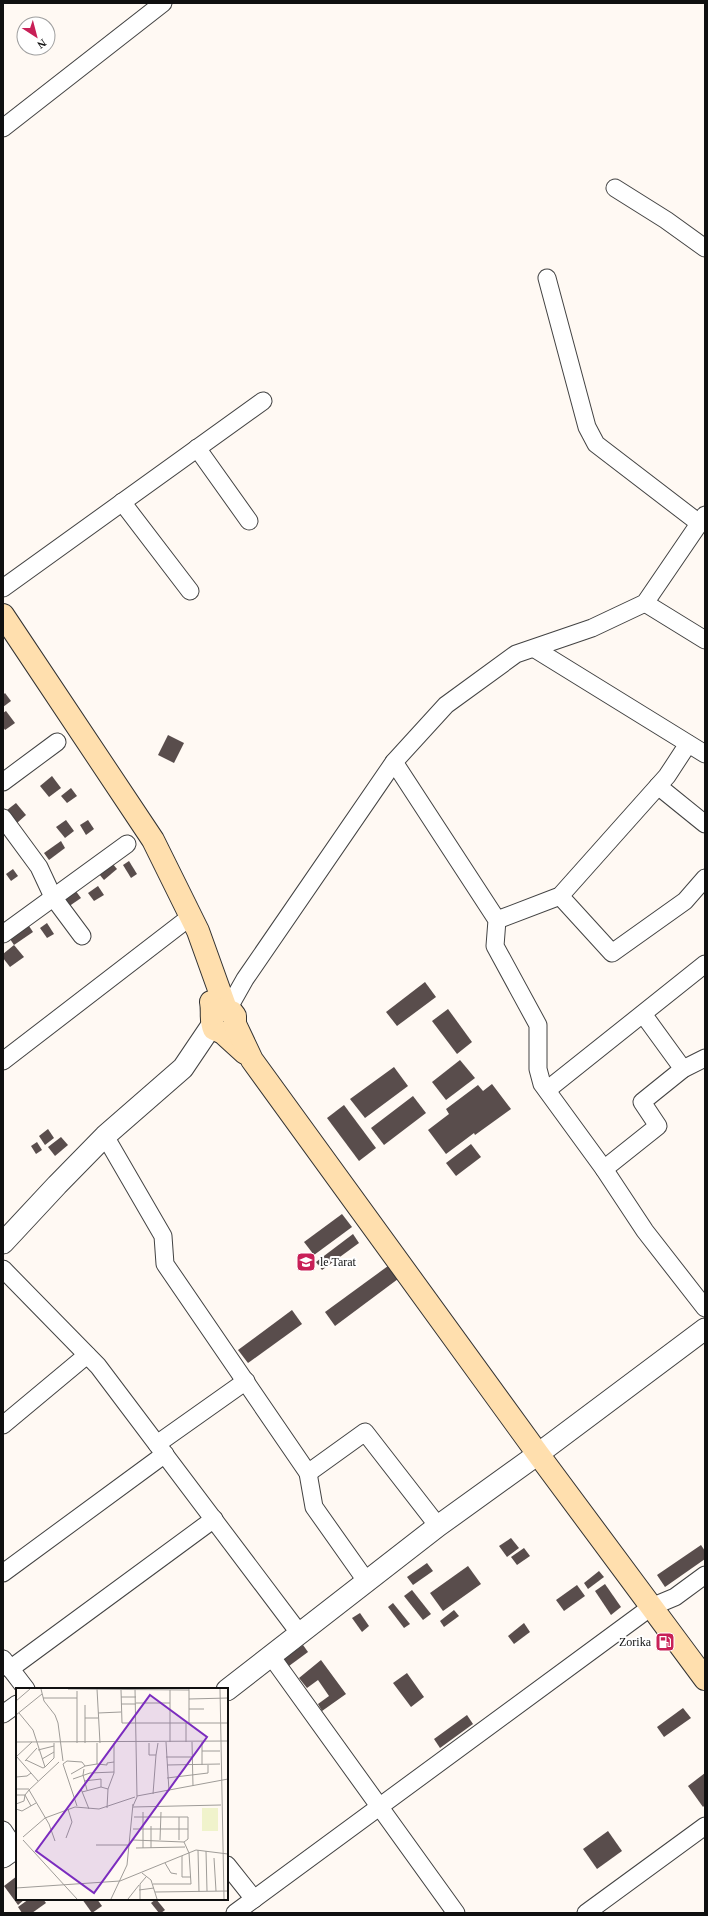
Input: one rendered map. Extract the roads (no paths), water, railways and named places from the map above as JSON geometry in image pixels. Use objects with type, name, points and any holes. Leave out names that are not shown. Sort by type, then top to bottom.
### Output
[{"type":"main road","points":[[3,615],[153,840],[194,924],[224,1021],[538,1454],[651,1608],[705,1678]]},
{"type":"street","points":[[3,128],[163,3]]},
{"type":"street","points":[[615,188],[666,220],[705,248]]},
{"type":"street","points":[[3,1243],[105,1136],[183,1068],[224,1021],[252,983],[257,963],[394,762],[446,705],[516,654],[535,649],[592,628],[645,603],[702,519],[596,444],[587,427],[547,278]]},
{"type":"street","points":[[3,588],[263,401]]},
{"type":"street","points":[[197,448],[249,521]]},
{"type":"street","points":[[122,502],[190,591]]},
{"type":"street","points":[[645,603],[705,640]]},
{"type":"street","points":[[535,649],[705,754]]},
{"type":"street","points":[[3,782],[57,742]]},
{"type":"street","points":[[497,920],[560,896],[658,786],[688,744]]},
{"type":"street","points":[[394,762],[497,920],[494,946],[538,1025],[538,1069],[542,1084],[604,1169],[645,1231],[705,1308]]},
{"type":"street","points":[[658,786],[705,824]]},
{"type":"street","points":[[3,818],[39,867],[53,897],[82,936]]},
{"type":"street","points":[[3,934],[127,844]]},
{"type":"street","points":[[560,896],[612,953],[685,900],[705,878]]},
{"type":"street","points":[[3,1061],[194,924]]},
{"type":"street","points":[[547,1090],[705,964]]},
{"type":"street","points":[[643,1014],[683,1069]]},
{"type":"street","points":[[604,1169],[658,1126],[642,1102],[683,1069],[705,1058]]},
{"type":"street","points":[[105,1136],[163,1236],[165,1264],[308,1473],[314,1508],[367,1582]]},
{"type":"street","points":[[3,1269],[98,1366],[300,1634]]},
{"type":"street","points":[[228,1689],[438,1526],[538,1454],[705,1329]]},
{"type":"street","points":[[3,1425],[87,1355]]},
{"type":"street","points":[[3,1573],[246,1381]]},
{"type":"street","points":[[308,1473],[365,1432],[438,1526]]},
{"type":"street","points":[[25,1688],[7,1664],[214,1519]]},
{"type":"street","points":[[235,1913],[651,1608],[675,1597],[705,1576]]},
{"type":"street","points":[[271,1656],[456,1913]]},
{"type":"street","points":[[3,1714],[16,1705]]},
{"type":"street","points":[[586,1913],[705,1826]]},
{"type":"street","points":[[3,1830],[12,1851]]},
{"type":"street","points":[[228,1866],[254,1899]]},
{"type":"place","name":"le Tarat","points":[[306,1262]]},
{"type":"place","name":"Zorika","points":[[665,1642]]}]
